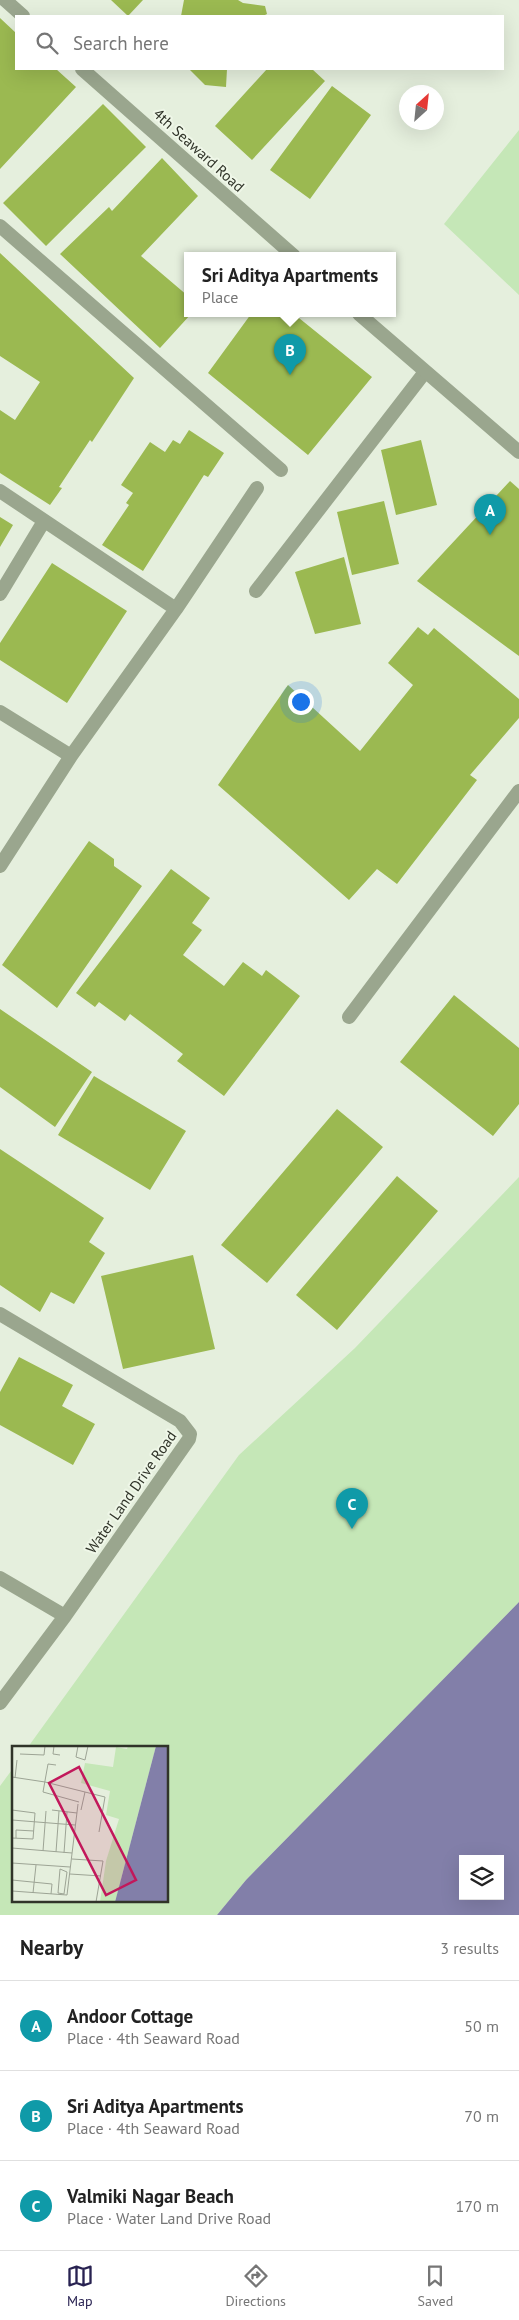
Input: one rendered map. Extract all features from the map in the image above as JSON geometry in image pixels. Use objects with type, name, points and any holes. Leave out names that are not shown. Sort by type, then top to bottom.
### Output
[{"type":"street","points":[[5,0],[22,15]]},
{"type":"street","name":"4th Seaward Road","points":[[83,70],[289,252]]},
{"type":"street","points":[[0,226],[281,470]]},
{"type":"street","points":[[362,317],[519,452]]},
{"type":"street","points":[[256,591],[425,372]]},
{"type":"street","points":[[0,866],[71,756],[176,609],[257,488]]},
{"type":"street","points":[[0,490],[176,609]]},
{"type":"street","points":[[0,594],[44,521]]},
{"type":"street","points":[[0,712],[71,756]]},
{"type":"street","points":[[349,1017],[519,791]]},
{"type":"street","name":"Water Land Drive Road","points":[[0,1314],[180,1421],[190,1434],[189,1439],[66,1616],[0,1703]]},
{"type":"street","points":[[0,1578],[66,1616]]},
{"type":"sand","points":[[519,130],[519,295],[444,224]]},
{"type":"sand","points":[[519,1177],[519,1602],[246,1880],[217,1915],[0,1915],[0,1786],[12,1770],[12,1902],[169,1902],[169,1746],[29,1746],[239,1455],[355,1348]]},
{"type":"shaded area","points":[[519,1602],[519,1915],[217,1915],[246,1880]]},
{"type":"building","points":[[111,0],[143,0],[129,15]]},
{"type":"building","points":[[184,0],[238,0],[243,3],[265,6],[267,14],[265,15],[181,15]]},
{"type":"building","points":[[0,18],[15,32],[15,70],[57,70],[76,87],[0,169]]},
{"type":"building","points":[[190,70],[227,70],[226,87],[205,85]]},
{"type":"building","points":[[266,70],[313,70],[325,81],[252,160],[215,126]]},
{"type":"building","points":[[332,86],[371,115],[310,199],[270,170]]},
{"type":"building","points":[[103,104],[146,147],[46,246],[3,203]]},
{"type":"building","points":[[162,158],[198,196],[141,256],[184,293],[184,317],[188,317],[160,348],[60,254],[109,207],[112,211]]},
{"type":"building","points":[[0,253],[134,378],[92,442],[90,440],[59,487],[62,488],[50,505],[0,473],[0,410],[15,420],[40,382],[0,356]]},
{"type":"building","points":[[249,317],[298,317],[372,377],[308,455],[208,373]]},
{"type":"building","points":[[189,430],[224,453],[208,477],[204,475],[143,571],[102,545],[129,505],[126,503],[133,493],[121,485],[150,442],[165,452],[173,440],[180,444]]},
{"type":"building","points":[[421,440],[437,505],[396,515],[381,450]]},
{"type":"building","points":[[510,481],[519,489],[519,656],[417,581]]},
{"type":"building","points":[[384,501],[399,564],[352,575],[337,512]]},
{"type":"building","points":[[0,517],[13,525],[0,547]]},
{"type":"building","points":[[344,557],[361,624],[315,634],[295,572]]},
{"type":"building","points":[[52,563],[127,611],[67,703],[0,660],[0,643]]},
{"type":"building","points":[[418,627],[428,635],[434,628],[519,699],[519,718],[470,775],[477,780],[397,884],[377,869],[349,900],[218,785],[288,685],[360,751],[413,685],[388,663]]},
{"type":"building","points":[[89,841],[114,859],[114,866],[142,886],[57,1008],[2,965]]},
{"type":"building","points":[[171,869],[210,898],[192,923],[202,930],[183,955],[224,986],[243,962],[262,976],[266,970],[300,996],[224,1096],[177,1061],[183,1054],[130,1014],[125,1021],[99,1002],[95,1007],[76,993]]},
{"type":"building","points":[[454,995],[519,1048],[519,1104],[493,1136],[400,1062]]},
{"type":"building","points":[[0,1009],[92,1072],[55,1127],[0,1087]]},
{"type":"building","points":[[94,1076],[186,1131],[150,1190],[58,1135]]},
{"type":"building","points":[[337,1109],[383,1147],[267,1283],[221,1245]]},
{"type":"building","points":[[0,1149],[104,1218],[89,1242],[105,1253],[74,1304],[51,1292],[40,1312],[0,1285]]},
{"type":"building","points":[[397,1176],[438,1211],[337,1330],[296,1295]]},
{"type":"building","points":[[193,1255],[215,1349],[123,1369],[101,1276]]},
{"type":"building","points":[[19,1357],[73,1385],[62,1406],[95,1424],[73,1465],[0,1425],[0,1392]]},
{"type":"place","name":"Sri Aditya Apartments","points":[[290,375]]},
{"type":"place","name":"Andoor Cottage","points":[[490,535]]},
{"type":"place","name":"Valmiki Nagar Beach","points":[[352,1529]]}]
